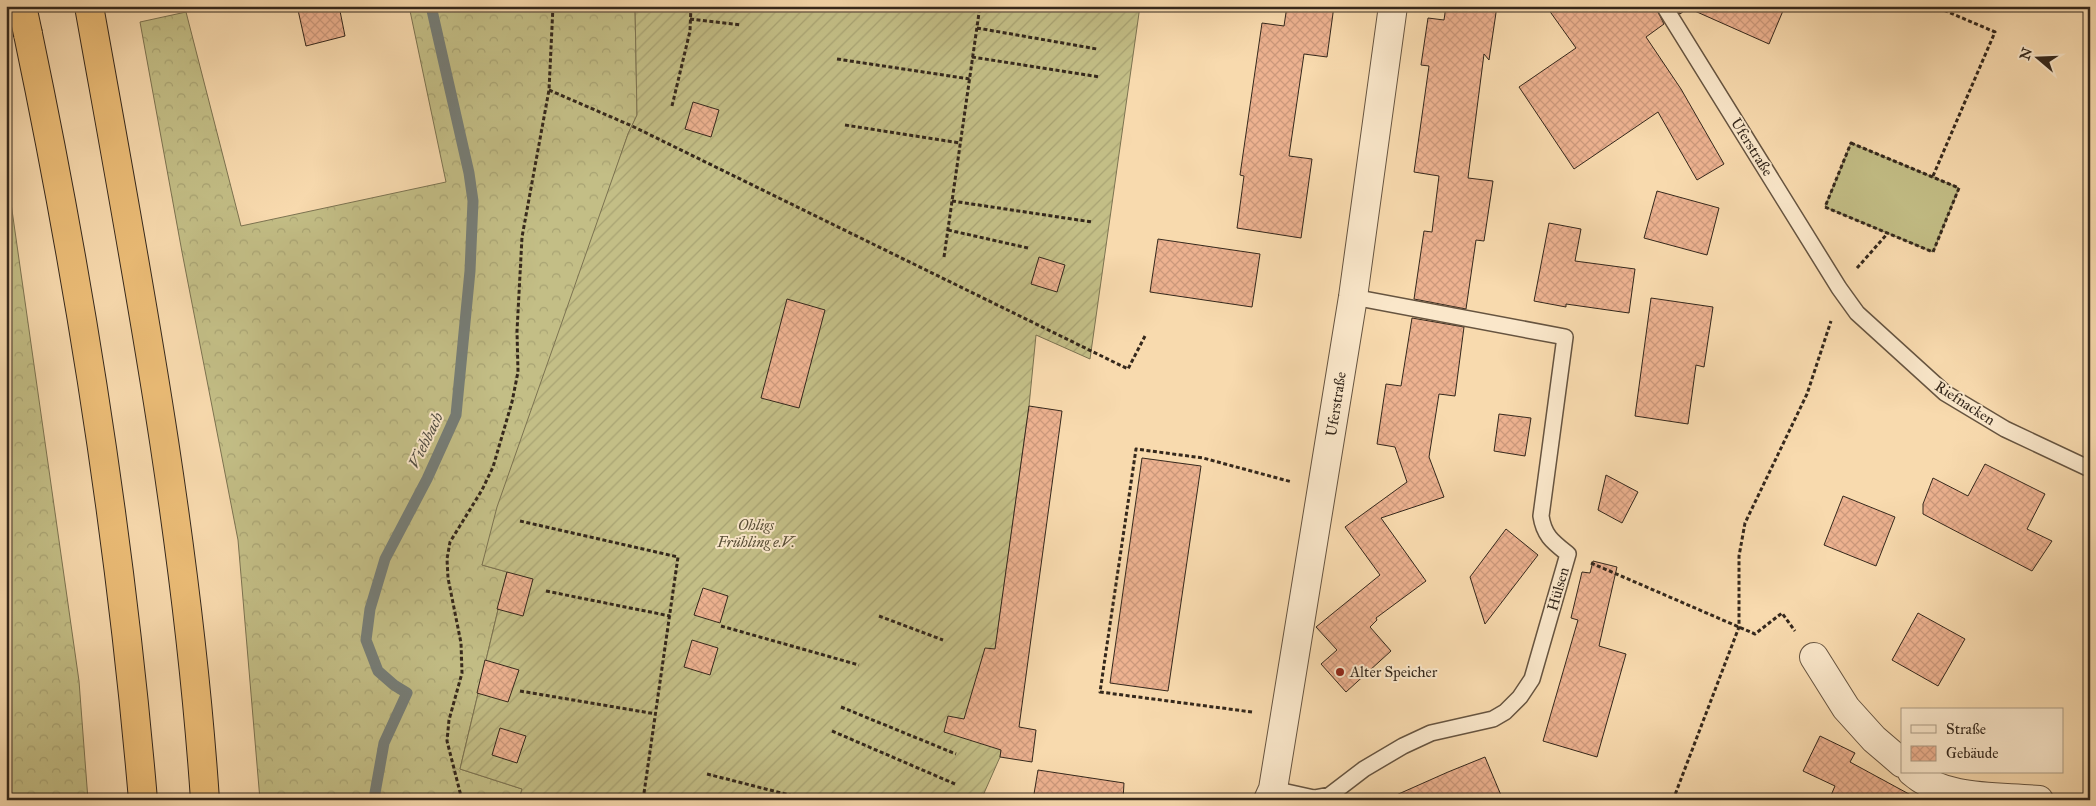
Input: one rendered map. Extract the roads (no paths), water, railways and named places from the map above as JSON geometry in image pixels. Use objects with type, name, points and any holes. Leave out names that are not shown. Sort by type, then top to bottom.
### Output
[{"type":"highway","points":[[22,6],[62,201],[96,400],[119,565],[143,800]]},
{"type":"highway","points":[[91,17],[156,380],[170,479],[201,743],[205,800]]},
{"type":"street","points":[[6,9],[27,6]]},
{"type":"street","name":"Uferstraße","points":[[1271,794],[1352,297],[1393,6]]},
{"type":"street","points":[[1814,656],[1846,708],[1874,739],[1901,763]]},
{"type":"street","points":[[1915,774],[1937,787],[1959,793],[2039,800]]},
{"type":"lane","name":"Uferstraße","points":[[1664,6],[1839,288]]},
{"type":"lane","name":"Riefnacken","points":[[1839,288],[1857,313],[1945,393],[2005,429],[2090,469]]},
{"type":"lane","name":"Hülsen","points":[[1271,794],[1314,798],[1330,795],[1364,770],[1403,746],[1430,733],[1493,719],[1505,712],[1520,697],[1532,679],[1568,554],[1548,537],[1543,528],[1541,516],[1565,336],[1352,297]]},
{"type":"waterway","name":"Viehbach","points":[[376,800],[375,793],[384,743],[407,693],[378,671],[366,640],[370,609],[385,559],[427,479],[456,415],[470,271],[473,201],[469,173],[431,6]]},
{"type":"place","name":"Alter Speicher","points":[[1340,672]]},
{"type":"park label","name":"Ohligs Frühling e.V.","points":[[756,534]]}]
